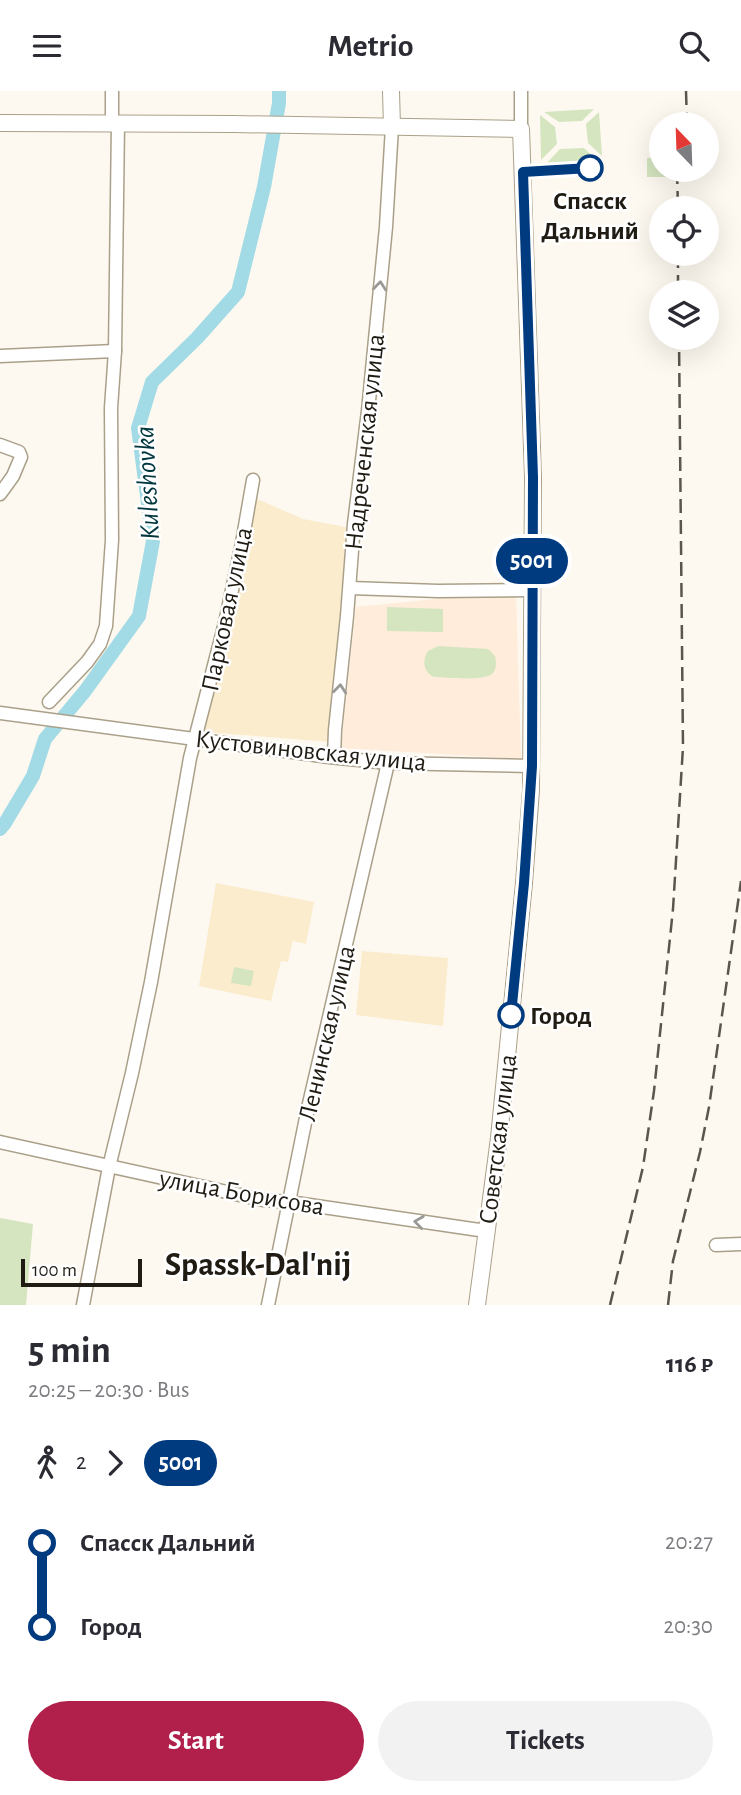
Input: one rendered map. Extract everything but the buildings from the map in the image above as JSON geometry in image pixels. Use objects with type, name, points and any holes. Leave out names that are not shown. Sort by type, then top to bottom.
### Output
[{"type":"main road","points":[[391,91],[393,127]]},
{"type":"main road","points":[[0,123],[522,129]]},
{"type":"main road","name":"Советская улица","points":[[477,1305],[499,1138],[524,883],[532,766],[533,477],[522,129]]},
{"type":"street","points":[[49,702],[88,662],[105,632],[112,540],[111,408],[116,351],[115,123],[112,91]]},
{"type":"street","name":"Советская улица","points":[[520,91],[522,129]]},
{"type":"street","name":"Надреченская улица","points":[[334,757],[393,127]]},
{"type":"street","points":[[0,356],[116,351]]},
{"type":"street","points":[[0,445],[19,452],[21,457],[13,476],[0,494]]},
{"type":"street","name":"Парковая улица","points":[[109,1167],[151,982],[195,738],[225,623],[253,480]]},
{"type":"street","points":[[349,588],[532,590]]},
{"type":"street","name":"Кустовиновская улица","points":[[0,713],[334,757],[388,762],[532,766]]},
{"type":"street","name":"Ленинская улица","points":[[268,1305],[334,995],[388,762]]},
{"type":"street","name":"улица Борисова","points":[[0,1143],[263,1200],[486,1231]]},
{"type":"street","points":[[83,1305],[109,1167]]},
{"type":"street","points":[[716,1245],[741,1244]]},
{"type":"shaded area","points":[[255,498],[303,519],[346,527],[331,742],[204,732]]},
{"type":"shaded area","points":[[516,591],[521,759],[341,748],[356,607]]},
{"type":"shaded area","points":[[216,883],[314,902],[306,944],[293,941],[288,962],[281,961],[271,1001],[199,986]]},
{"type":"shaded area","points":[[362,951],[448,958],[443,1026],[356,1015]]},
{"type":"green space","points":[[594,109],[582,121],[559,122],[544,112]]},
{"type":"green space","points":[[599,112],[602,156],[588,143],[586,124]]},
{"type":"green space","points":[[540,115],[555,127],[557,144],[541,160]]},
{"type":"green space","points":[[584,148],[598,161],[546,164],[560,149]]},
{"type":"green space","points":[[649,158],[649,177],[647,177]]},
{"type":"green space","points":[[387,607],[443,609],[443,632],[387,631]]},
{"type":"green space","points":[[438,646],[488,649],[495,656],[495,669],[489,676],[482,677],[434,677],[426,669],[424,662],[428,651]]},
{"type":"green space","points":[[234,967],[254,971],[251,986],[231,983]]},
{"type":"green space","points":[[0,1218],[33,1224],[26,1305],[0,1305]]},
{"type":"waterway","name":"Kuleshovka","points":[[0,829],[33,776],[45,739],[85,691],[139,616],[153,541],[138,428],[152,382],[197,338],[238,292],[264,187],[279,91]]},
{"type":"railway","points":[[686,91],[687,112]]},
{"type":"railway","points":[[677,182],[678,196]]},
{"type":"railway","points":[[678,266],[678,280]]},
{"type":"railway","points":[[610,1305],[643,1167],[654,1091],[673,909],[683,747],[679,350]]},
{"type":"railway","points":[[668,1305],[673,1261],[709,1107],[741,881]]},
{"type":"bus line","name":"5001","points":[[511,1015],[531,804],[532,766],[533,477],[523,172],[590,168]]},
{"type":"place","name":"Спасск Дальний","points":[[590,168]]},
{"type":"place","name":"Город","points":[[511,1015]]},
{"type":"district","name":"Spassk-Dal'nij","points":[[258,1263]]}]
